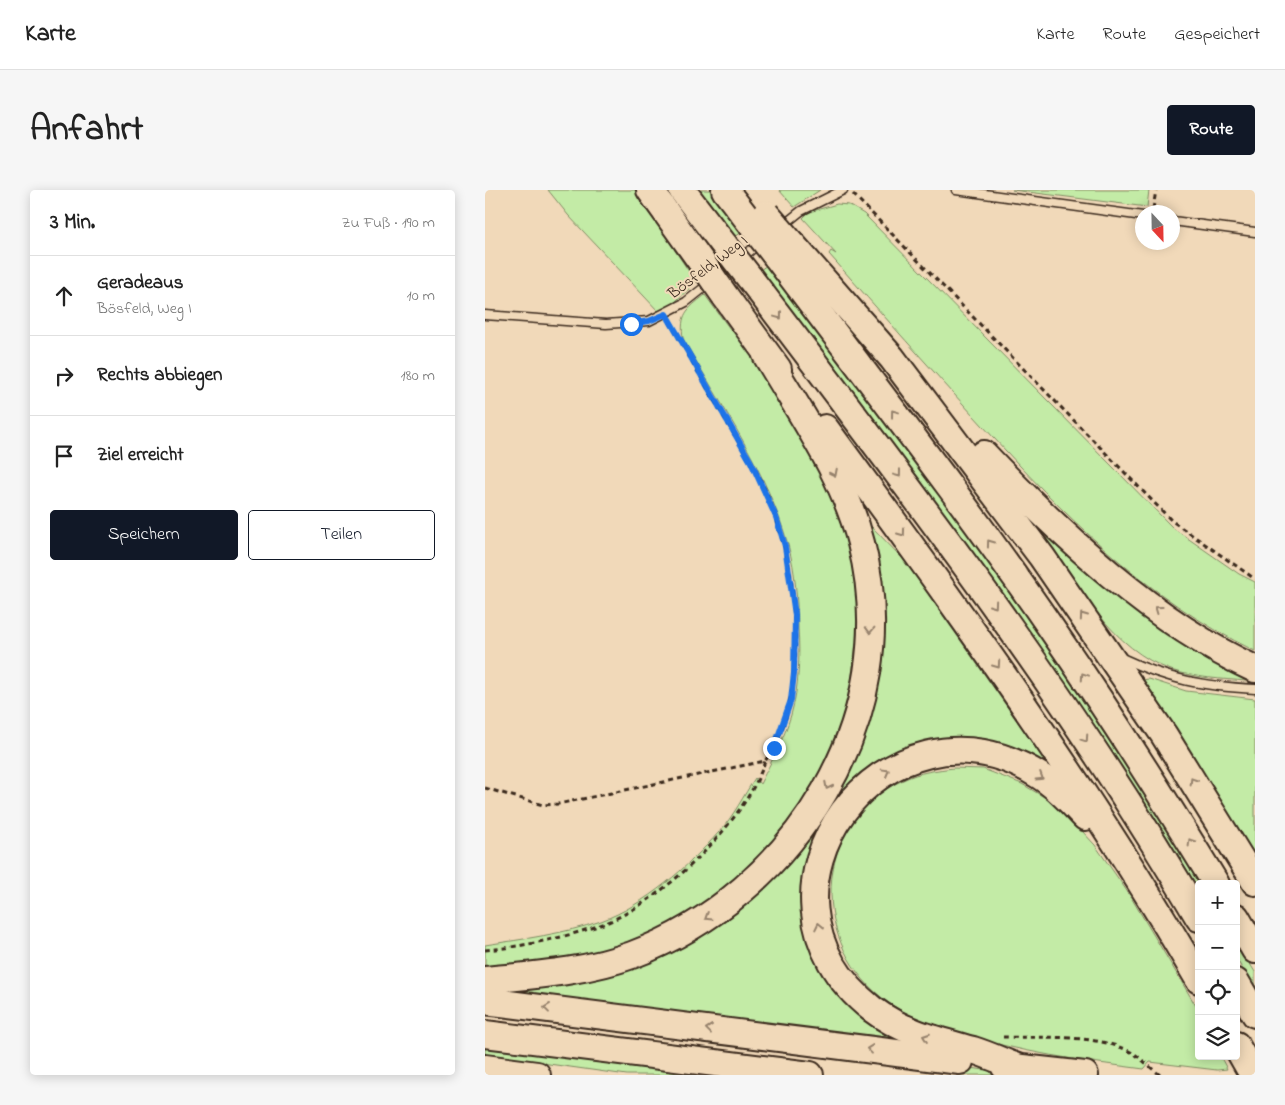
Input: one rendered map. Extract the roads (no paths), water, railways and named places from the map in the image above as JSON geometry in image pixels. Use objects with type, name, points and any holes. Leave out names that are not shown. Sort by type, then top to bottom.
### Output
[{"type":"highway","points":[[650,190],[767,355],[811,408],[946,592],[1032,715],[1123,854],[1195,973]]},
{"type":"highway","points":[[682,190],[937,524],[1028,653],[1104,767],[1195,912]]},
{"type":"highway","points":[[725,190],[759,219],[784,250],[1051,627],[1127,739],[1214,880]]},
{"type":"highway","points":[[747,190],[759,219]]},
{"type":"highway","points":[[784,250],[935,400],[1010,482],[1061,532],[1122,583],[1190,632],[1255,670]]},
{"type":"highway","points":[[485,980],[557,973],[610,962],[655,946],[693,926],[748,887],[779,856],[811,816],[840,760],[859,707],[867,662],[870,614],[865,559],[850,507],[836,477],[767,355]]},
{"type":"highway","points":[[892,358],[1019,526],[1107,651],[1164,735],[1255,882]]},
{"type":"highway","points":[[1022,1069],[903,1028],[874,1010],[844,982],[828,956],[821,938],[816,911],[817,869],[830,831],[841,813],[858,794],[885,772],[929,755],[955,752],[1005,760],[1038,775],[1069,800],[1123,854]]},
{"type":"highway","points":[[1240,924],[1255,950]]},
{"type":"highway","points":[[1240,989],[1255,1014]]},
{"type":"highway","points":[[485,1001],[1022,1069],[1085,1075]]},
{"type":"highway","points":[[485,1034],[810,1075]]},
{"type":"highway","points":[[1240,1052],[1251,1071]]},
{"type":"highway","points":[[485,1068],[537,1075]]},
{"type":"lane","name":"Bösfeld, Weg I","points":[[485,315],[631,324],[649,321],[666,314],[686,302],[801,211],[843,190]]},
{"type":"lane","points":[[956,190],[1135,215]]},
{"type":"lane","points":[[1180,222],[1255,232]]},
{"type":"lane","points":[[1107,651],[1149,670],[1179,680],[1218,687],[1255,689]]}]
